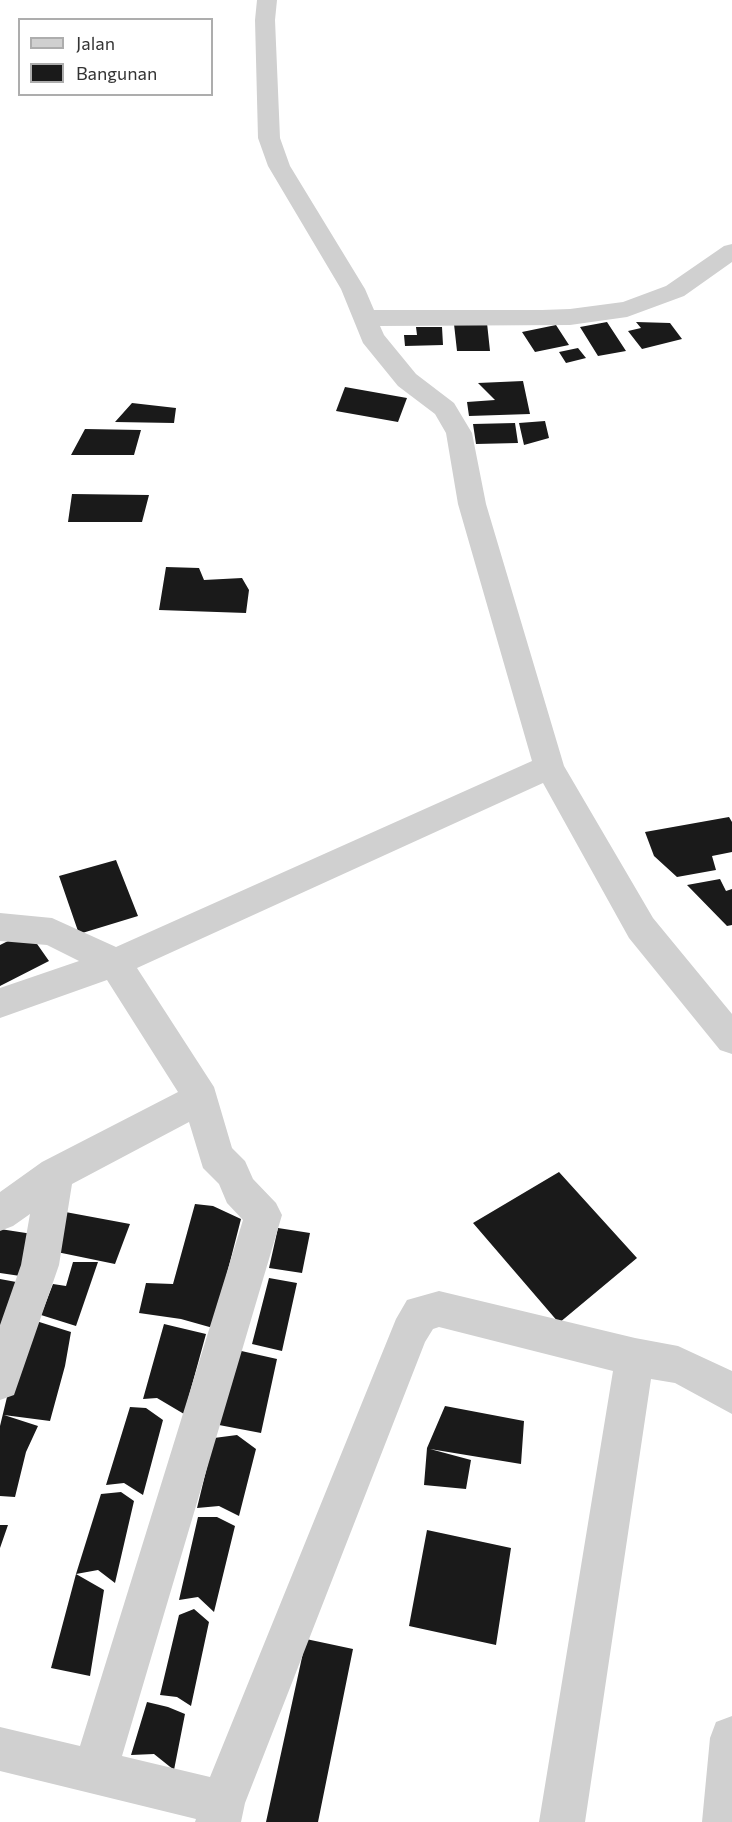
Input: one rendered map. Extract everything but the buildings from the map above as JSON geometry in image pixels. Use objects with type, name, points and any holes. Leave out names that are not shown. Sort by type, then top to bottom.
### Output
[{"type":"street","points":[[267,0],[265,20],[269,138],[279,166],[353,289],[372,337],[407,380],[445,409],[459,433],[472,504],[549,767],[641,928],[732,1039]]},
{"type":"street","points":[[365,318],[542,318],[570,317],[627,309],[675,291],[732,251]]},
{"type":"street","points":[[0,1003],[115,963],[549,767]]},
{"type":"street","points":[[0,927],[52,932],[115,963],[201,1098],[216,1156],[232,1173],[240,1191],[262,1215],[95,1771]]},
{"type":"street","points":[[0,1214],[55,1174],[201,1098]]},
{"type":"street","points":[[0,1381],[40,1265],[55,1174]]},
{"type":"street","points":[[0,1749],[95,1771],[220,1813],[410,1332],[421,1313],[440,1309],[635,1357],[678,1365],[712,1381],[732,1394]]},
{"type":"street","points":[[562,1822],[635,1357]]},
{"type":"street","points":[[725,1822],[732,1738]]}]
